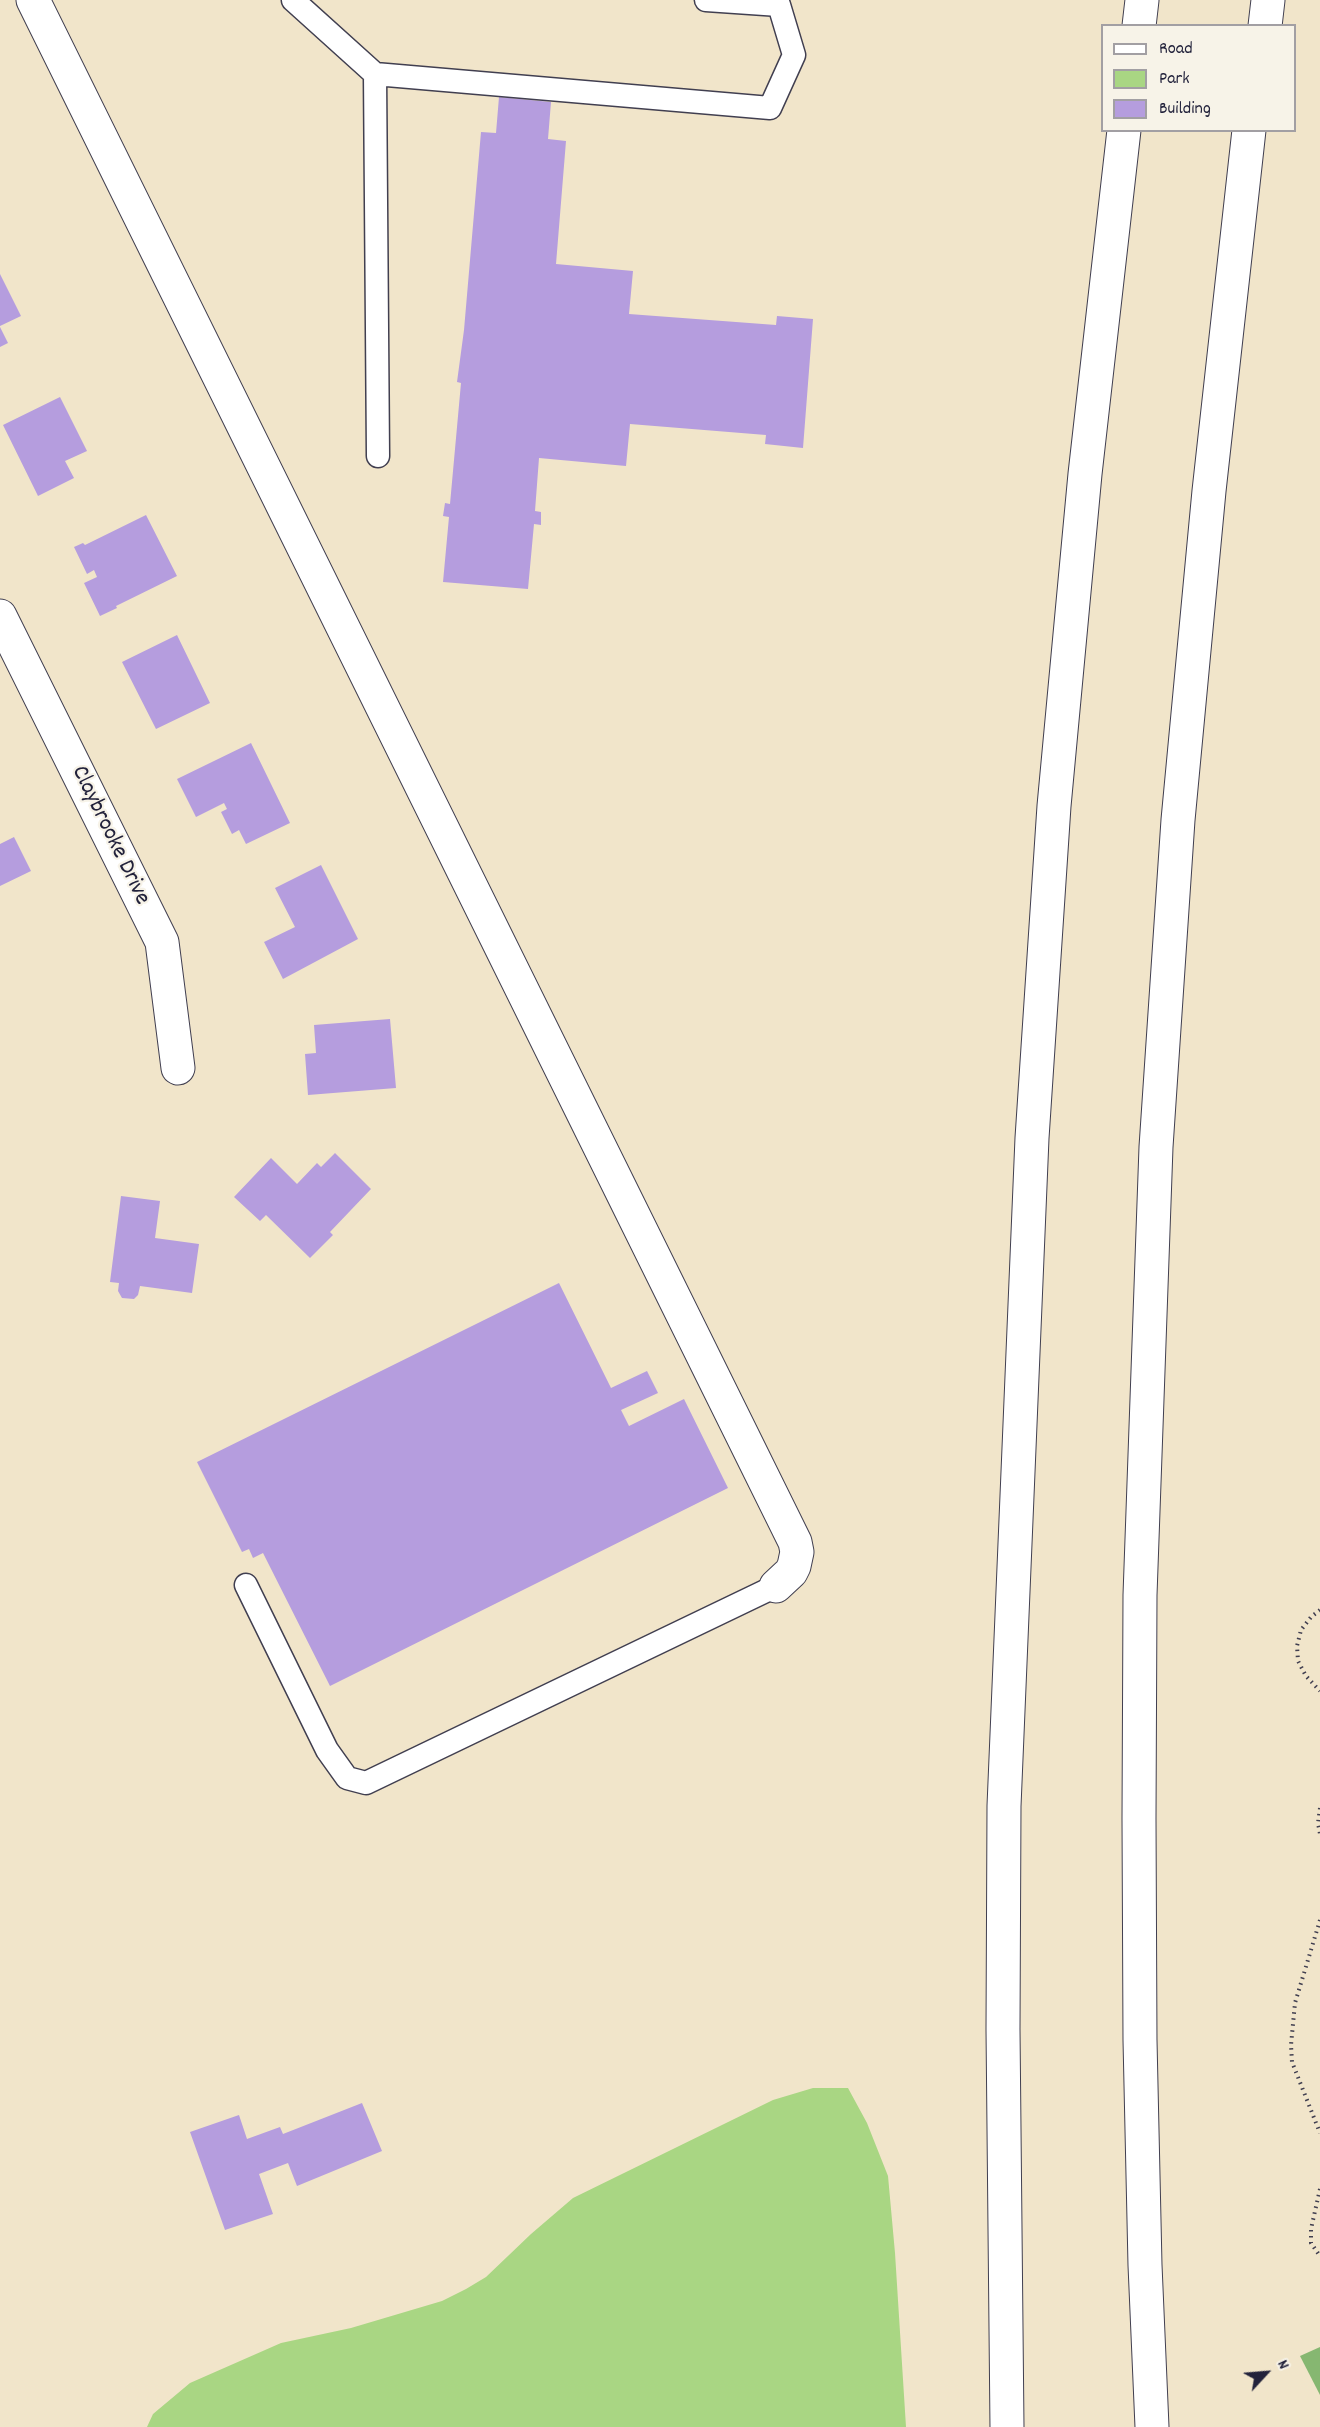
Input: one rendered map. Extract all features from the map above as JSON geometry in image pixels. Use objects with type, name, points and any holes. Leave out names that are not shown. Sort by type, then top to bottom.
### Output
[{"type":"main road","points":[[33,0],[795,1542],[797,1552],[794,1566],[776,1586]]},
{"type":"main road","points":[[1139,24],[1142,0]]},
{"type":"main road","points":[[1264,24],[1268,0]]},
{"type":"main road","points":[[1007,2427],[1003,2029],[1005,1806],[1032,1137],[1054,806],[1083,498],[1124,132]]},
{"type":"main road","points":[[1152,2427],[1145,2265],[1138,1818],[1140,1595],[1156,1147],[1179,808],[1210,479],[1249,132]]},
{"type":"main road","name":"Claybrooke Drive","points":[[0,616],[162,942],[178,1068]]},
{"type":"lane","points":[[293,0],[375,74],[770,108],[794,55],[779,5],[706,0]]},
{"type":"lane","points":[[375,74],[378,456]]},
{"type":"lane","points":[[246,1585],[327,1750],[347,1778],[366,1783],[776,1586]]},
{"type":"path","points":[[1320,1610],[1301,1630],[1297,1646],[1298,1661],[1306,1676],[1320,1691]]},
{"type":"path","points":[[1320,1808],[1318,1823],[1320,1834]]},
{"type":"path","points":[[1320,1920],[1295,2003],[1291,2045],[1292,2062],[1320,2133]]},
{"type":"path","points":[[1320,2189],[1311,2229],[1311,2243],[1320,2256]]},
{"type":"green space","points":[[813,2088],[848,2088],[867,2123],[888,2176],[906,2427],[147,2427],[153,2414],[190,2383],[281,2343],[351,2328],[442,2301],[466,2289],[486,2277],[573,2198],[773,2100]]},
{"type":"green space","points":[[1320,2347],[1320,2395],[1300,2356]]},
{"type":"building","points":[[499,97],[551,102],[548,139],[566,141],[556,264],[633,271],[629,314],[776,325],[777,316],[813,319],[803,448],[765,444],[766,435],[630,424],[626,466],[539,458],[535,511],[541,512],[541,525],[534,524],[528,589],[443,582],[449,517],[443,516],[445,503],[450,504],[461,383],[457,382],[464,330],[481,132],[496,133]]},
{"type":"building","points":[[0,274],[21,316],[0,326]]},
{"type":"building","points":[[0,327],[8,343],[0,347]]},
{"type":"building","points":[[60,397],[87,451],[65,461],[74,478],[38,496],[3,425]]},
{"type":"building","points":[[146,515],[177,576],[100,616],[84,583],[97,577],[94,570],[87,574],[74,547],[83,543],[85,545]]},
{"type":"building","points":[[177,635],[210,703],[156,729],[122,662]]},
{"type":"building","points":[[251,743],[290,823],[246,844],[239,830],[232,834],[221,812],[227,809],[224,803],[196,817],[177,779]]},
{"type":"building","points":[[14,837],[31,871],[0,886],[0,844]]},
{"type":"building","points":[[321,865],[358,939],[283,979],[264,942],[295,927],[275,888]]},
{"type":"building","points":[[390,1019],[396,1088],[308,1095],[305,1054],[316,1053],[314,1025]]},
{"type":"building","points":[[335,1153],[371,1189],[330,1232],[333,1235],[310,1258],[266,1215],[260,1221],[234,1197],[271,1158],[297,1184],[317,1163],[321,1167]]},
{"type":"building","points":[[121,1196],[160,1201],[155,1238],[199,1244],[192,1293],[140,1286],[138,1295],[134,1299],[122,1298],[118,1291],[119,1283],[110,1282]]},
{"type":"building","points":[[559,1283],[611,1388],[647,1371],[658,1393],[621,1410],[629,1426],[684,1399],[728,1488],[330,1686],[263,1553],[253,1558],[249,1549],[242,1552],[197,1462]]},
{"type":"building","points":[[362,2103],[382,2151],[297,2186],[288,2163],[259,2174],[273,2214],[225,2230],[190,2132],[239,2115],[247,2139],[280,2127],[283,2134]]}]
